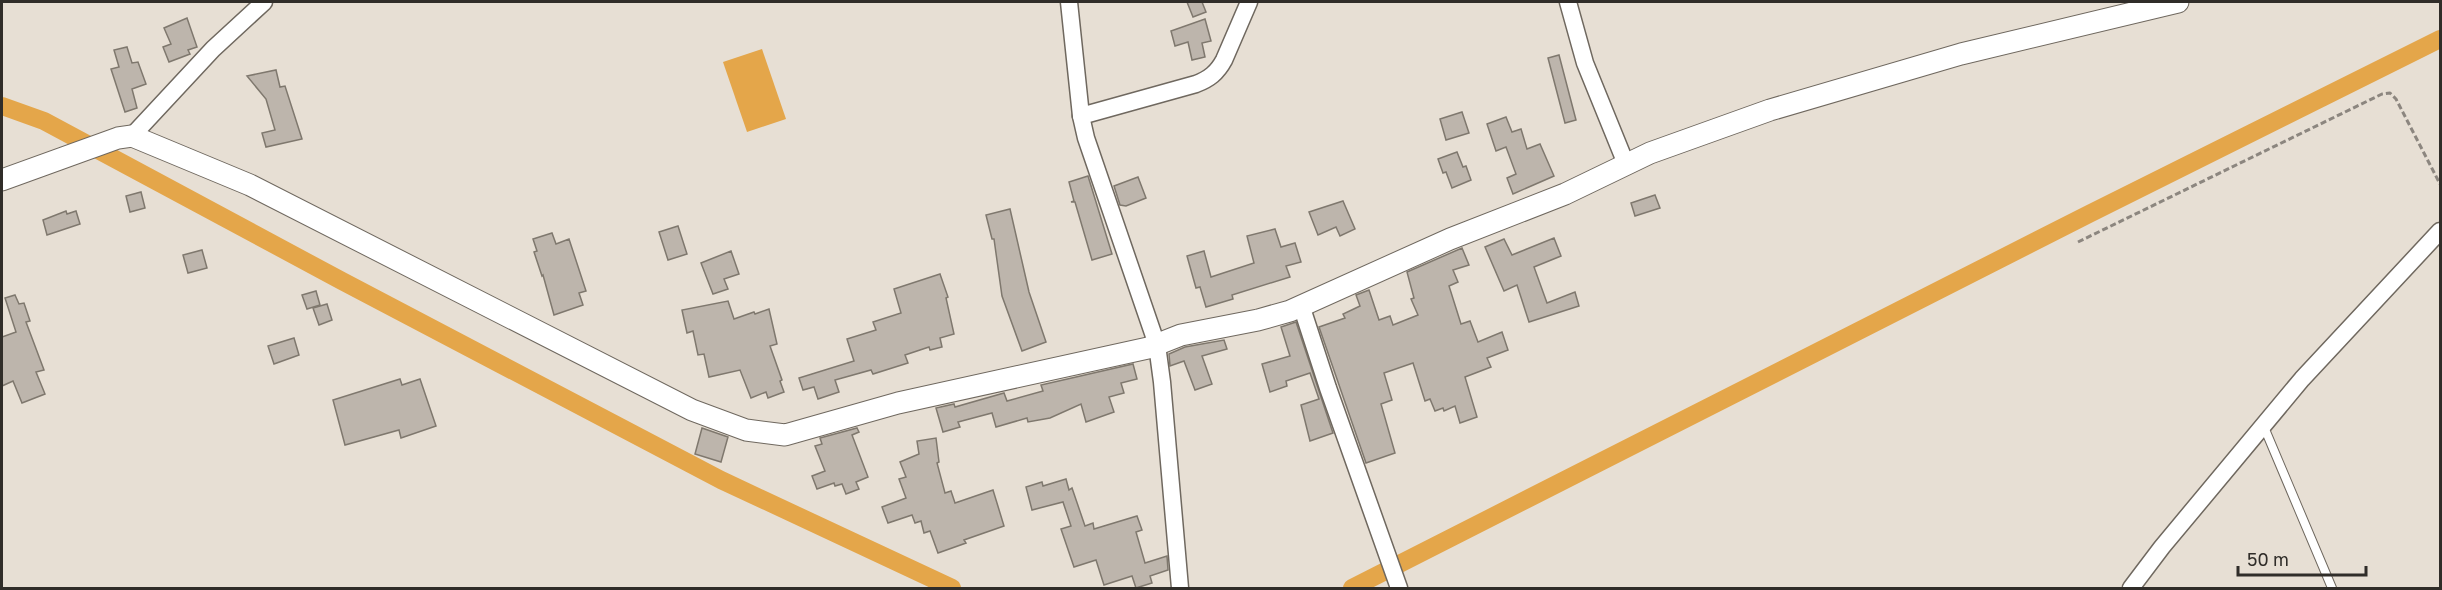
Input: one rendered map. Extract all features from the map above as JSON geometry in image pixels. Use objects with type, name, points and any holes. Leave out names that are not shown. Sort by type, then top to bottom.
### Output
[{"type":"street","points":[[2,180],[125,137],[213,49],[264,2]]},
{"type":"street","points":[[1069,2],[1081,116],[1088,146],[1108,210],[1157,345],[1180,588]]},
{"type":"street","points":[[1081,116],[1196,84],[1214,75],[1224,60],[1249,2]]},
{"type":"street","points":[[1568,2],[1585,63],[1626,164]]},
{"type":"street","points":[[125,137],[250,185],[692,410],[722,423],[758,433],[777,435],[793,433],[897,403],[1157,345],[1181,335],[1258,320],[1290,311],[1450,239],[1565,194],[1679,141],[1770,110],[1950,57],[2178,2]]},
{"type":"street","points":[[2131,588],[2162,547],[2309,372],[2440,231]]},
{"type":"street","points":[[1301,305],[1399,588]]},
{"type":"lane","points":[[2264,427],[2332,588]]},
{"type":"path","points":[[2078,242],[2382,94],[2390,93],[2396,99],[2440,184]]},
{"type":"shaded area","points":[[762,49],[786,119],[747,132],[723,62]]},
{"type":"building","points":[[1187,2],[1202,2],[1206,12],[1193,17]]},
{"type":"building","points":[[187,18],[197,47],[188,50],[190,54],[169,62],[163,47],[171,44],[164,28]]},
{"type":"building","points":[[1205,19],[1211,41],[1202,43],[1205,57],[1192,60],[1188,42],[1175,46],[1171,31]]},
{"type":"building","points":[[127,47],[132,63],[138,62],[146,84],[132,89],[137,108],[125,112],[111,69],[119,67],[114,50]]},
{"type":"building","points":[[1559,55],[1576,120],[1565,123],[1548,58]]},
{"type":"building","points":[[276,70],[280,87],[285,86],[302,139],[266,147],[262,133],[275,130],[266,99],[247,76]]},
{"type":"building","points":[[1462,112],[1469,133],[1446,140],[1440,119]]},
{"type":"building","points":[[1506,117],[1512,132],[1521,129],[1527,149],[1540,144],[1554,176],[1513,194],[1507,178],[1516,174],[1506,147],[1496,151],[1487,124]]},
{"type":"building","points":[[1457,152],[1471,180],[1452,188],[1438,159]]},
{"type":"building","points":[[1088,176],[1112,254],[1092,260],[1075,202],[1071,202],[1074,201],[1069,182]]},
{"type":"building","points":[[1138,177],[1146,198],[1126,206],[1120,205],[1114,186]]},
{"type":"building","points":[[141,192],[145,208],[130,212],[126,196]]},
{"type":"building","points":[[1655,195],[1660,208],[1635,216],[1631,203]]},
{"type":"building","points":[[1343,201],[1355,229],[1340,236],[1336,227],[1318,235],[1309,212]]},
{"type":"building","points":[[1010,209],[1029,292],[1046,342],[1022,351],[1002,296],[994,239],[992,239],[986,215]]},
{"type":"building","points":[[66,211],[67,214],[76,211],[80,224],[47,235],[43,220]]},
{"type":"building","points":[[678,226],[687,254],[668,260],[659,232]]},
{"type":"building","points":[[1275,229],[1281,247],[1295,243],[1301,262],[1286,266],[1290,277],[1232,295],[1233,299],[1206,307],[1200,287],[1196,288],[1187,256],[1204,251],[1211,277],[1254,263],[1247,236]]},
{"type":"building","points":[[552,233],[556,244],[569,239],[586,291],[579,293],[583,305],[554,315],[534,252],[537,251],[533,239]]},
{"type":"building","points":[[1554,238],[1561,256],[1534,267],[1547,303],[1575,292],[1579,306],[1529,322],[1517,285],[1504,291],[1485,247],[1504,239],[1512,255]]},
{"type":"building","points":[[1462,248],[1469,265],[1453,270],[1458,282],[1449,286],[1461,324],[1470,321],[1478,342],[1502,332],[1508,350],[1487,358],[1491,367],[1465,377],[1477,417],[1460,423],[1455,406],[1444,411],[1443,408],[1435,411],[1430,399],[1425,401],[1413,363],[1384,373],[1392,400],[1381,404],[1395,453],[1366,463],[1319,327],[1345,318],[1343,314],[1360,306],[1356,295],[1369,290],[1379,320],[1390,316],[1393,325],[1418,315],[1411,299],[1414,298],[1407,272]]},
{"type":"building","points":[[202,250],[207,268],[188,273],[183,255]]},
{"type":"building","points":[[731,251],[739,274],[724,279],[728,289],[713,294],[701,263]]},
{"type":"building","points":[[940,274],[948,297],[946,298],[954,334],[940,338],[942,347],[930,350],[929,347],[905,355],[908,363],[873,374],[871,370],[835,380],[839,392],[818,399],[814,387],[803,390],[799,378],[854,361],[847,339],[876,330],[873,322],[901,313],[894,289]]},
{"type":"building","points":[[316,291],[320,305],[307,309],[302,295]]},
{"type":"building","points":[[15,295],[19,304],[24,303],[30,321],[26,322],[44,370],[36,372],[45,394],[22,403],[13,381],[2,386],[2,337],[16,332],[5,298]]},
{"type":"building","points":[[728,301],[734,319],[769,309],[777,344],[770,346],[784,392],[768,398],[766,392],[751,398],[740,370],[709,377],[704,354],[698,355],[693,331],[687,333],[682,310]]},
{"type":"building","points":[[327,304],[332,320],[319,325],[313,308]]},
{"type":"building","points":[[1296,322],[1333,433],[1310,441],[1301,405],[1319,399],[1310,373],[1286,381],[1287,386],[1270,392],[1262,364],[1290,356],[1281,327]]},
{"type":"building","points":[[294,338],[299,355],[274,364],[268,346]]},
{"type":"building","points":[[1224,340],[1227,349],[1202,356],[1212,384],[1195,390],[1184,361],[1170,366],[1169,354],[1185,347]]},
{"type":"building","points":[[1133,364],[1137,379],[1121,383],[1124,393],[1109,397],[1114,412],[1086,422],[1081,404],[1050,418],[1028,422],[1027,418],[996,427],[992,413],[958,422],[960,427],[943,432],[936,408],[954,404],[955,407],[1004,393],[1007,401],[1043,391],[1041,385]]},
{"type":"building","points":[[400,379],[402,385],[420,379],[436,426],[401,438],[399,430],[345,445],[333,400]]},
{"type":"building","points":[[702,428],[728,437],[721,462],[695,454]]},
{"type":"building","points":[[857,428],[859,432],[852,435],[868,477],[856,482],[859,489],[846,494],[842,484],[835,486],[834,483],[817,489],[812,476],[825,471],[815,446],[822,444],[820,438]]},
{"type":"building","points":[[936,438],[939,462],[937,463],[945,493],[951,491],[955,503],[993,490],[1004,526],[964,540],[966,543],[938,553],[930,531],[924,533],[921,521],[915,523],[912,515],[888,523],[882,507],[906,498],[899,479],[906,477],[900,462],[919,454],[917,441]]},
{"type":"building","points":[[1066,479],[1069,490],[1072,488],[1085,526],[1093,523],[1094,529],[1137,516],[1142,530],[1136,532],[1145,563],[1167,556],[1168,570],[1150,576],[1152,583],[1136,588],[1132,576],[1104,585],[1096,560],[1074,567],[1061,529],[1071,526],[1063,502],[1032,510],[1026,487],[1042,482],[1043,486]]},
{"type":"waterway","points":[[1352,588],[2089,214],[2440,39]]},
{"type":"waterway","points":[[2,106],[44,121],[721,480],[952,588]]}]
